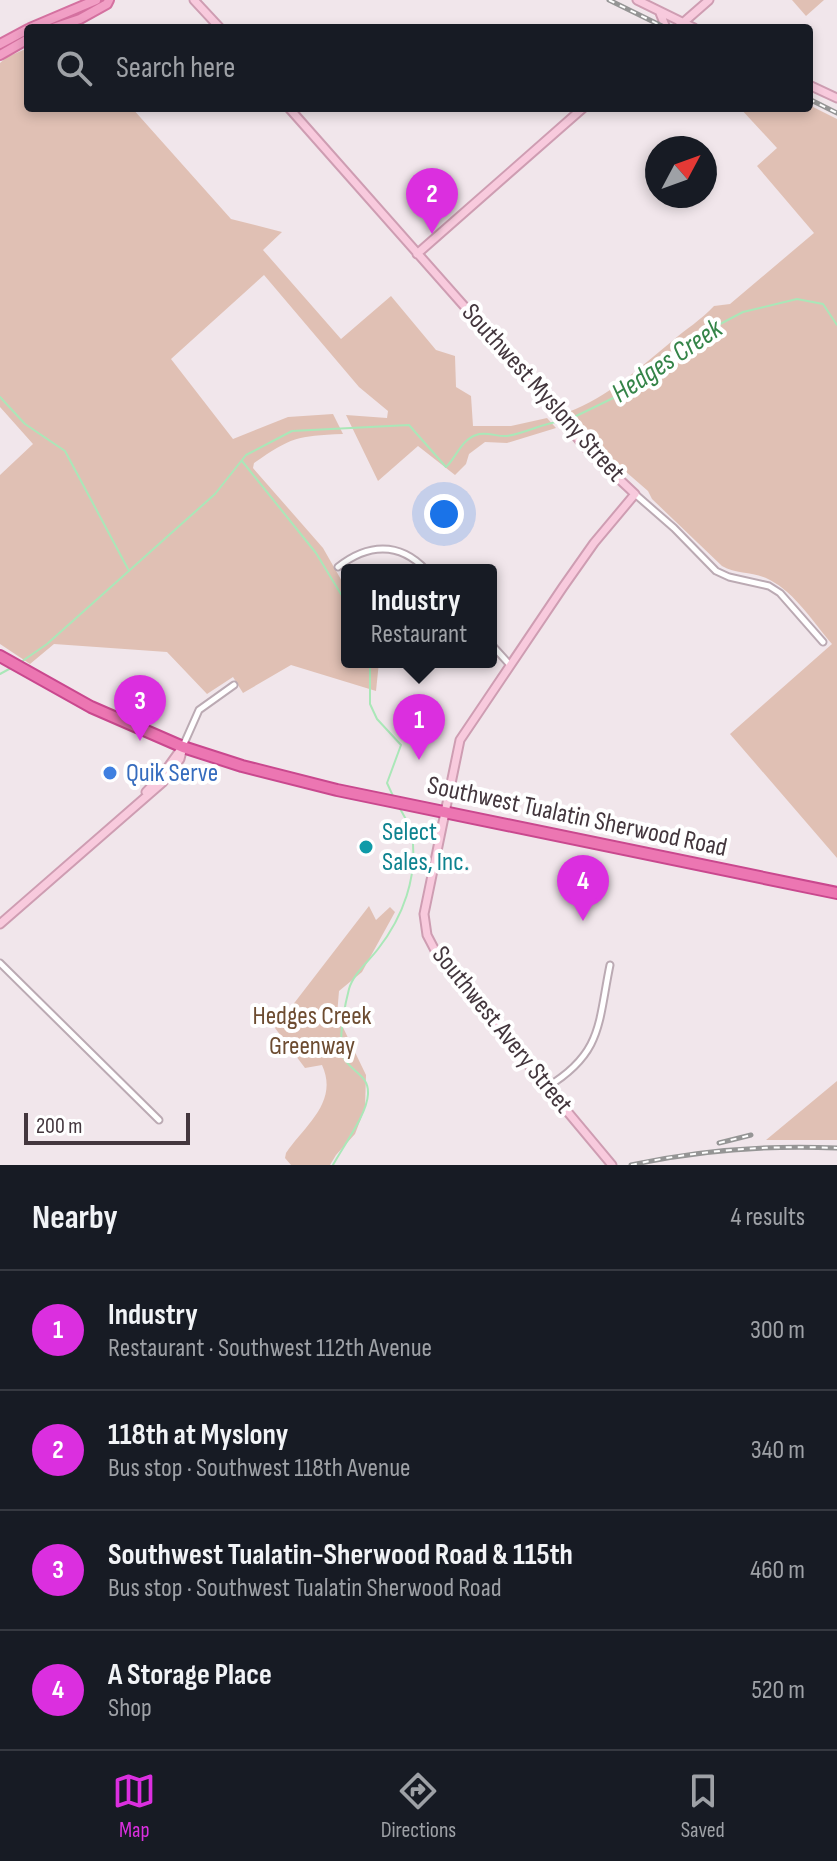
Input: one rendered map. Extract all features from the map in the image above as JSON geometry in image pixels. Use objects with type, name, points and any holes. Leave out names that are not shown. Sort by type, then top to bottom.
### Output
[{"type":"highway","name":"Southwest Tualatin Sherwood Road","points":[[0,656],[91,707],[183,747],[280,777],[837,893]]},
{"type":"main road","points":[[39,24],[96,0]]},
{"type":"main road","points":[[65,24],[80,19],[109,0]]},
{"type":"main road","points":[[0,44],[24,31]]},
{"type":"main road","points":[[0,55],[24,41]]},
{"type":"street","points":[[194,0],[216,24]]},
{"type":"street","points":[[637,0],[677,24]]},
{"type":"street","points":[[682,24],[709,0]]},
{"type":"street","points":[[659,11],[664,24]]},
{"type":"street","points":[[813,87],[837,98]]},
{"type":"street","name":"Southwest Myslony Street","points":[[293,112],[570,430],[716,571],[769,586],[780,593],[823,642]]},
{"type":"street","points":[[417,254],[578,112]]},
{"type":"street","name":"Southwest Avery Street","points":[[610,1165],[433,950],[424,914],[460,740],[594,543],[635,494]]},
{"type":"street","points":[[342,564],[358,553],[387,548],[412,557],[420,564]]},
{"type":"street","points":[[497,651],[510,665]]},
{"type":"street","points":[[0,924],[172,773],[199,710],[234,685]]},
{"type":"street","points":[[0,963],[159,1120]]},
{"type":"street","points":[[547,1087],[590,1049],[597,1033],[610,965]]},
{"type":"green space","points":[[792,0],[824,0],[806,16]]},
{"type":"green space","points":[[24,50],[24,112],[136,112],[231,219],[282,232],[263,250],[341,339],[391,296],[436,350],[455,356],[456,387],[471,396],[473,426],[511,426],[547,418],[556,428],[507,443],[485,442],[469,454],[466,464],[455,475],[418,446],[378,481],[346,415],[387,418],[388,411],[359,387],[264,275],[171,359],[233,439],[288,417],[333,414],[343,434],[295,440],[254,463],[253,468],[323,548],[341,580],[341,668],[378,668],[376,691],[291,665],[243,693],[233,677],[207,694],[167,652],[54,644],[30,664],[0,644],[0,475],[33,444],[0,407],[0,63]]},
{"type":"green space","points":[[813,107],[837,119],[837,858],[730,734],[832,644],[796,600],[779,586],[764,577],[722,566],[652,499],[648,491],[610,458],[568,412],[622,382],[714,306],[730,304],[814,233],[757,166],[777,148],[744,112],[813,112]]},
{"type":"green space","name":"Hedges Creek Greenway","points":[[369,906],[376,920],[390,907],[395,912],[362,972],[339,991],[337,1015],[366,1075],[365,1108],[355,1134],[330,1165],[291,1165],[285,1158],[286,1153],[318,1112],[326,1090],[326,1078],[322,1065],[305,1068],[275,1028]]},
{"type":"green space","points":[[837,1081],[837,1140],[766,1140]]},
{"type":"waterway","name":"Hedges Creek","points":[[568,420],[646,382],[703,333],[743,312],[797,299],[823,304],[837,325]]},
{"type":"waterway","points":[[0,397],[25,424],[65,451],[128,569]]},
{"type":"waterway","name":"Hedges Creek","points":[[21,662],[47,644],[215,494],[246,455],[292,431],[409,425],[446,467],[466,441],[476,435],[507,436],[562,421]]},
{"type":"waterway","name":"Hedges Creek","points":[[242,461],[316,553],[341,594]]},
{"type":"waterway","name":"Hedges Creek","points":[[0,674],[11,668]]},
{"type":"waterway","name":"Hedges Creek","points":[[370,668],[370,704],[377,719],[401,745],[387,783],[393,796]]},
{"type":"waterway","name":"Hedges Creek","points":[[333,1165],[359,1121],[368,1094],[364,1079],[342,1054],[342,1026],[349,989],[395,924],[407,896],[413,866],[412,835],[399,807]]},
{"type":"railway","points":[[609,0],[658,24]]},
{"type":"railway","points":[[813,101],[837,113]]},
{"type":"railway","points":[[719,1143],[751,1135]]},
{"type":"railway","points":[[631,1165],[734,1150],[837,1148]]},
{"type":"place","name":"118th at Myslony","points":[[432,234]]},
{"type":"place","name":"Southwest Tualatin-Sherwood Road & 115th","points":[[140,741]]},
{"type":"place","name":"Industry","points":[[419,760]]},
{"type":"place","name":"Quik Serve","points":[[110,773]]},
{"type":"place","name":"Select Sales, Inc.","points":[[366,847]]},
{"type":"place","name":"A Storage Place","points":[[583,921]]}]
